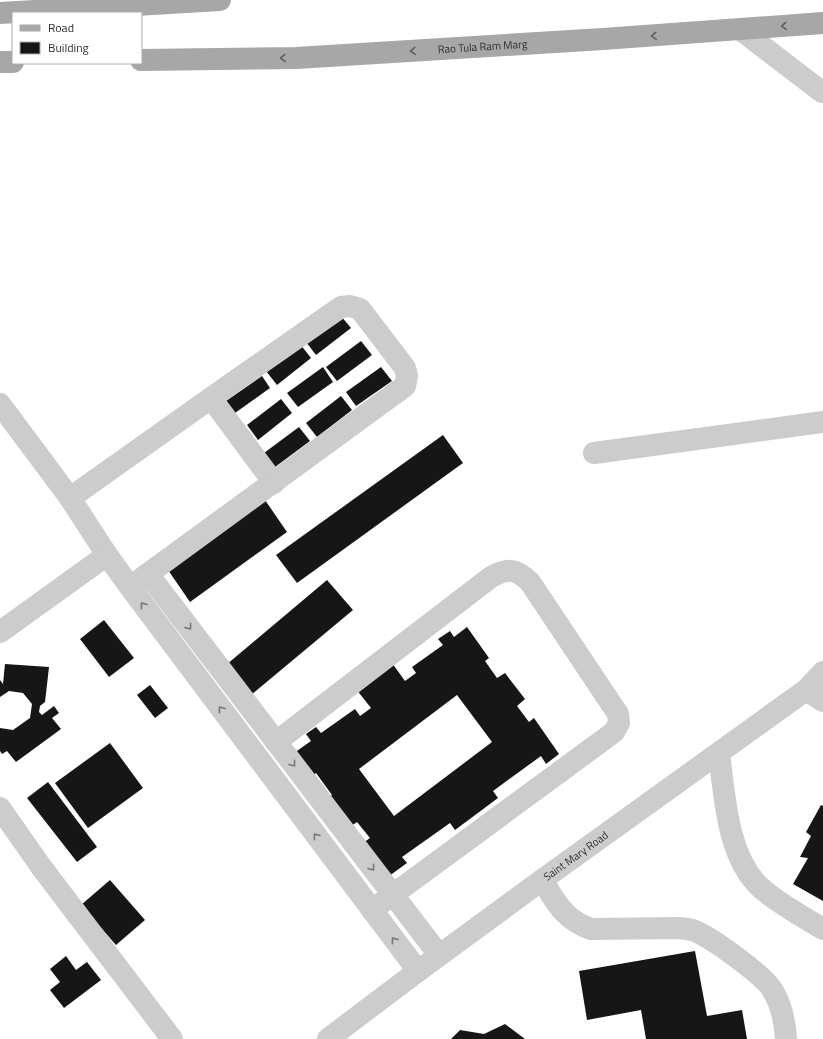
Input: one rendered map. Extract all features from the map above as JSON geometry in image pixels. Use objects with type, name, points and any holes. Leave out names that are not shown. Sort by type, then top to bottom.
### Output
[{"type":"main road","points":[[17,12],[220,0]]},
{"type":"main road","points":[[0,13],[12,12]]},
{"type":"main road","name":"Rao Tula Ram Marg","points":[[142,60],[296,58],[741,30],[823,23]]},
{"type":"main road","points":[[0,62],[12,62]]},
{"type":"street","points":[[741,30],[823,93]]},
{"type":"street","points":[[70,498],[341,308],[350,306],[360,309],[405,368],[408,376],[406,386],[130,587]]},
{"type":"street","points":[[211,398],[274,483]]},
{"type":"street","points":[[0,404],[70,498],[130,587],[418,971]]},
{"type":"street","points":[[594,453],[823,422]]},
{"type":"street","points":[[0,632],[107,555]]},
{"type":"street","points":[[276,742],[491,578],[501,572],[512,570],[521,573],[530,582],[618,714],[619,723],[614,732],[372,910]]},
{"type":"street","points":[[148,574],[439,955]]},
{"type":"street","name":"Saint Mary Road","points":[[328,1039],[439,955],[719,754],[814,695],[823,672]]},
{"type":"street","points":[[235,727],[255,714]]},
{"type":"street","points":[[719,754],[733,839],[739,856],[748,872],[760,887],[777,900],[823,929]]},
{"type":"street","points":[[0,808],[42,868],[172,1039]]},
{"type":"street","points":[[542,880],[561,909],[569,918],[585,927],[591,929],[680,928],[694,930],[710,939],[758,974],[773,990],[781,1009],[786,1039]]},
{"type":"building","points":[[341,316],[351,328],[316,355],[306,342]]},
{"type":"building","points":[[361,341],[372,355],[337,381],[326,367]]},
{"type":"building","points":[[300,344],[311,358],[277,385],[266,371]]},
{"type":"building","points":[[323,367],[333,382],[298,407],[287,393]]},
{"type":"building","points":[[381,367],[392,381],[356,406],[346,392]]},
{"type":"building","points":[[262,376],[270,388],[235,413],[226,401]]},
{"type":"building","points":[[341,396],[352,410],[317,437],[306,423]]},
{"type":"building","points":[[281,399],[292,413],[258,440],[247,425]]},
{"type":"building","points":[[299,427],[310,441],[275,467],[264,453]]},
{"type":"building","points":[[443,435],[463,463],[297,583],[276,555]]},
{"type":"building","points":[[265,500],[287,532],[190,602],[168,570]]},
{"type":"building","points":[[327,580],[353,610],[251,695],[226,665]]},
{"type":"building","points":[[104,620],[134,658],[109,677],[80,639]]},
{"type":"building","points":[[467,627],[489,658],[485,661],[497,678],[505,673],[525,699],[517,706],[529,722],[534,718],[559,754],[546,764],[541,756],[493,791],[498,798],[455,830],[450,823],[402,857],[407,863],[385,879],[360,845],[370,838],[357,822],[348,828],[327,799],[332,795],[316,773],[311,777],[294,753],[311,741],[306,734],[316,727],[321,733],[355,709],[360,716],[371,708],[356,689],[392,663],[405,681],[416,673],[412,667],[443,645],[438,639],[450,631],[454,637]],"holes":[[[457,695],[492,742],[394,816],[359,769]]]},
{"type":"building","points":[[5,664],[49,667],[45,702],[40,706],[39,712],[42,715],[54,706],[59,713],[52,718],[61,729],[16,762],[7,751],[2,754],[0,751],[0,728],[13,730],[30,718],[32,704],[23,693],[9,691],[0,697],[0,680],[3,684]]},
{"type":"building","points":[[150,685],[168,708],[155,718],[137,695]]},
{"type":"building","points":[[110,743],[143,788],[88,828],[55,783]]},
{"type":"building","points":[[48,782],[97,847],[77,862],[27,798]]},
{"type":"building","points":[[821,805],[823,806],[823,901],[793,884],[808,858],[800,857],[811,836],[806,832]]},
{"type":"building","points":[[110,880],[145,920],[116,945],[81,905]]},
{"type":"building","points":[[695,951],[707,1016],[742,1010],[747,1039],[646,1039],[641,1010],[587,1020],[579,971]]},
{"type":"building","points":[[66,956],[76,970],[87,962],[101,980],[64,1008],[50,990],[60,982],[50,969]]},
{"type":"building","points":[[505,1024],[525,1039],[451,1039],[460,1030],[484,1034]]}]
